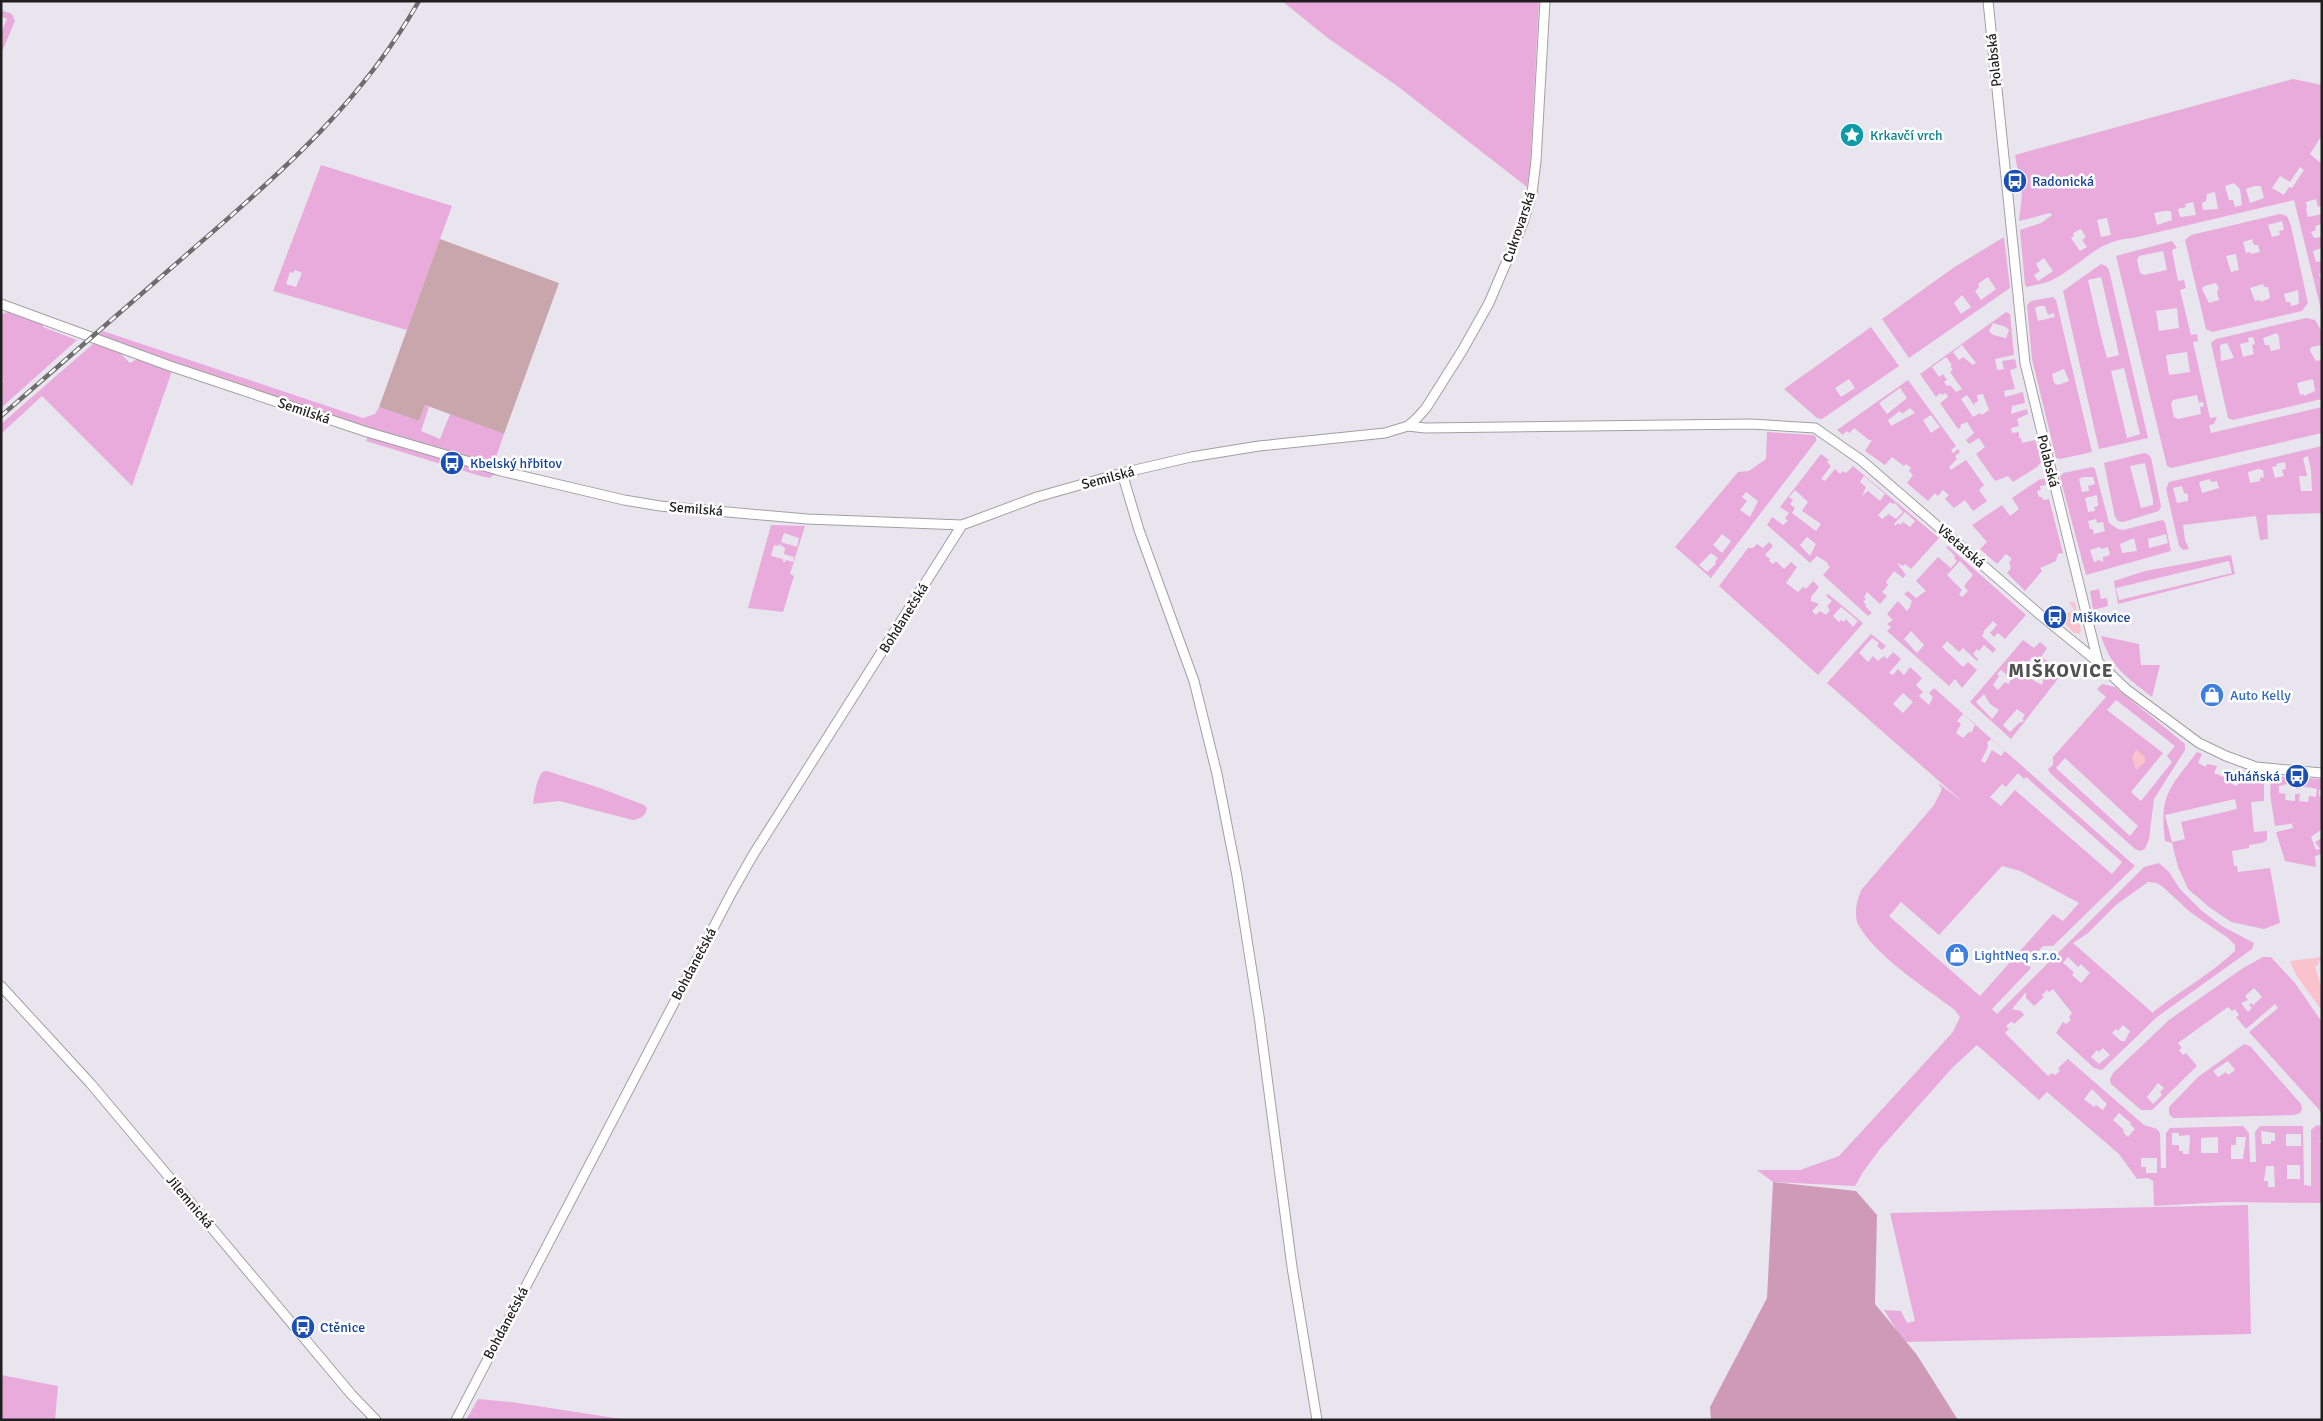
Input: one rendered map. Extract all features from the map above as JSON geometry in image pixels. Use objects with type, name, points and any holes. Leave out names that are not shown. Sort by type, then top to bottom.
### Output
[{"type":"street","name":"Cukrovarská","points":[[1408,426],[1426,408],[1462,351],[1489,303],[1523,223],[1535,177],[1545,1]]},
{"type":"street","name":"Polabská","points":[[1988,1],[2025,363],[2098,662]]},
{"type":"street","name":"Semilská","points":[[1,304],[170,366],[368,432],[502,471],[624,500],[660,506],[807,519],[962,525],[1038,497],[1122,473],[1191,457],[1259,446],[1385,433],[1408,426]]},
{"type":"street","name":"Všetatská","points":[[1408,426],[1430,428],[1751,424],[1802,426],[1823,431],[1861,460],[2038,614],[2098,662]]},
{"type":"street","points":[[1122,473],[1139,530],[1194,681],[1217,774],[1237,876],[1259,1016],[1291,1258],[1317,1420]]},
{"type":"street","name":"Bohdanečská","points":[[456,1420],[732,892],[753,855],[962,525]]},
{"type":"street","points":[[2098,662],[2126,689],[2176,727],[2213,750],[2256,766],[2322,773]]},
{"type":"street","name":"Jilemnická","points":[[1,986],[91,1084],[376,1420]]},
{"type":"shaded area","points":[[1282,1],[1539,1],[1530,168],[1527,187],[1396,85],[1329,39]]},
{"type":"shaded area","points":[[1,10],[12,14],[15,21],[1,54],[1,33],[7,19],[1,16]]},
{"type":"shaded area","points":[[2293,79],[2322,85],[2322,135],[2310,154],[2322,164],[2322,206],[2318,207],[2316,199],[2306,202],[2306,209],[2308,217],[2322,214],[2322,224],[2315,226],[2316,230],[2311,232],[2314,238],[2322,237],[2322,248],[2313,251],[2316,262],[2322,261],[2322,273],[2319,274],[2322,284],[2322,314],[2294,200],[2120,240],[2098,249],[2050,281],[2027,287],[2025,285],[2020,230],[2041,223],[2052,215],[2050,213],[2019,221],[2022,195],[2015,155]],"holes":[[[2300,167],[2304,170],[2292,188],[2289,187],[2284,195],[2272,188],[2280,176],[2290,182]],[[2234,183],[2240,189],[2242,205],[2235,207],[2233,200],[2229,200],[2225,186]],[[2261,186],[2264,198],[2250,203],[2246,189]],[[2215,192],[2218,209],[2203,210],[2202,203],[2206,201],[2207,194]],[[2193,202],[2196,215],[2180,217],[2178,209],[2186,207],[2185,204]],[[2171,211],[2172,220],[2157,225],[2154,213]],[[2107,218],[2111,235],[2101,237],[2097,220]],[[2081,229],[2086,237],[2082,240],[2087,247],[2080,251],[2071,238],[2074,236],[2073,233]],[[2044,258],[2053,271],[2038,281],[2034,275],[2040,271],[2036,264]]]},
{"type":"shaded area","points":[[321,165],[452,206],[407,330],[273,291]],"holes":[[[295,270],[302,273],[296,287],[286,284],[290,272],[293,273]]]},
{"type":"shaded area","points":[[2280,214],[2287,216],[2291,226],[2308,303],[2302,311],[2212,332],[2206,329],[2185,240],[2191,235]],"holes":[[[2282,221],[2284,230],[2279,231],[2280,235],[2272,237],[2268,225]],[[2252,239],[2254,245],[2258,245],[2260,252],[2246,253],[2243,242]],[[2236,254],[2239,270],[2231,272],[2226,256]],[[2216,283],[2219,288],[2217,292],[2219,300],[2209,303],[2202,289],[2204,286]],[[2263,284],[2264,287],[2268,287],[2270,298],[2261,302],[2260,300],[2255,301],[2250,288]],[[2298,290],[2299,304],[2291,306],[2290,302],[2286,302],[2284,294]]]},
{"type":"shaded area","points":[[2004,237],[2010,288],[1909,358],[1882,319],[1953,268]],"holes":[[[1988,277],[1996,289],[1981,300],[1975,291],[1979,287],[1978,284]],[[1962,295],[1971,307],[1961,314],[1954,303]]]},
{"type":"shaded area","points":[[440,239],[559,283],[504,434],[425,405],[419,421],[379,407]]},
{"type":"shaded area","points":[[2172,241],[2177,248],[2172,250],[2178,281],[2184,280],[2186,288],[2180,290],[2191,335],[2197,334],[2198,341],[2193,342],[2210,418],[2217,417],[2214,424],[2209,425],[2211,433],[2322,407],[2322,433],[2171,468],[2167,466],[2116,256]],"holes":[[[2163,251],[2167,270],[2144,275],[2140,273],[2137,260],[2139,256]],[[2177,308],[2179,328],[2159,331],[2156,311]],[[2187,352],[2190,372],[2169,375],[2166,355]],[[2197,395],[2199,403],[2203,402],[2204,406],[2200,407],[2201,414],[2178,419],[2174,417],[2171,404],[2173,400]]]},
{"type":"shaded area","points":[[2101,264],[2109,270],[2148,438],[2099,449],[2063,291]],"holes":[[[2101,277],[2119,355],[2107,358],[2088,280]],[[2124,368],[2140,434],[2127,438],[2111,371]]]},
{"type":"shaded area","points":[[2053,297],[2056,300],[2092,452],[2060,459],[2056,458],[2032,359],[2027,305],[2031,301]],"holes":[[[2045,306],[2048,315],[2054,313],[2055,317],[2038,321],[2035,308]],[[2064,369],[2069,381],[2058,385],[2054,383],[2052,374]]]},
{"type":"shaded area","points":[[8,311],[43,324],[43,327],[77,340],[1,408],[1,383],[4,381],[1,379],[1,315]]},
{"type":"shaded area","points":[[2006,312],[2010,314],[2014,355],[1995,359],[1997,370],[2004,369],[2002,361],[2015,359],[2017,368],[2010,370],[2015,389],[2004,391],[2005,397],[2023,392],[2025,403],[2012,406],[2011,414],[2027,409],[2028,414],[2017,419],[2019,426],[2011,428],[2012,433],[2019,432],[2019,438],[2021,438],[2022,443],[2035,440],[2043,460],[2037,467],[2013,482],[2008,476],[1995,481],[1976,454],[1985,447],[1979,438],[1969,444],[1966,440],[1974,433],[1967,422],[1960,425],[1961,427],[1958,429],[1940,403],[1948,397],[1946,393],[1942,395],[1940,393],[1936,397],[1920,374]],"holes":[[[1993,323],[2006,327],[2009,330],[2006,338],[1993,335],[1989,331]],[[1962,345],[1976,363],[1973,365],[1963,357],[1959,360],[1953,352]],[[1946,357],[1952,365],[1950,366],[1953,370],[1950,372],[1962,389],[1956,392],[1950,385],[1947,386],[1944,382],[1947,380],[1943,374],[1939,377],[1932,367]],[[1983,394],[1989,410],[1982,415],[1980,413],[1973,417],[1961,399],[1967,395],[1976,408],[1974,404],[1978,401],[1977,395]]]},
{"type":"shaded area","points":[[2306,318],[2315,320],[2322,332],[2322,345],[2311,347],[2310,351],[2316,361],[2322,360],[2322,399],[2233,420],[2228,418],[2211,343],[2216,339]],"holes":[[[2277,333],[2280,349],[2271,351],[2269,345],[2265,345],[2263,338]],[[2253,337],[2255,344],[2252,345],[2254,354],[2243,357],[2240,344],[2249,342],[2248,338]],[[2227,343],[2234,358],[2221,361],[2220,345]],[[2313,379],[2315,391],[2304,396],[2303,394],[2300,395],[2297,383]]]},
{"type":"shaded area","points":[[1871,327],[1899,366],[1822,419],[1817,418],[1784,389]],"holes":[[[1849,379],[1855,388],[1841,397],[1835,388]]]},
{"type":"shaded area","points":[[103,331],[363,418],[375,414],[379,407],[419,421],[425,405],[429,407],[421,431],[440,439],[450,414],[504,434],[494,463],[344,420],[96,337]]},
{"type":"shaded area","points":[[94,343],[120,353],[130,363],[137,359],[172,371],[132,486],[42,396],[1,434],[1,424]]},
{"type":"shaded area","points":[[1908,380],[1956,446],[1951,450],[1953,453],[1958,449],[1960,452],[1955,456],[1957,459],[1949,467],[1951,470],[1966,460],[1984,485],[1979,490],[1987,501],[1973,511],[1965,500],[1954,508],[1945,499],[1949,495],[1943,490],[1938,496],[1935,493],[1928,501],[1907,483],[1913,475],[1909,471],[1911,468],[1906,464],[1904,466],[1892,457],[1885,465],[1865,451],[1872,440],[1869,440],[1854,428],[1850,433],[1846,431],[1843,435],[1837,430]],"holes":[[[1900,388],[1907,398],[1887,414],[1879,403]],[[1910,408],[1915,413],[1891,426],[1888,420],[1900,411],[1902,414]],[[1931,415],[1940,427],[1931,433],[1923,420]]]},
{"type":"shaded area","points":[[1767,432],[1813,435],[1816,437],[1816,441],[1711,578],[1675,547],[1738,472],[1749,471],[1766,459]],"holes":[[[1746,492],[1758,501],[1750,517],[1740,510],[1747,501],[1742,497]],[[1722,534],[1731,541],[1722,553],[1713,545]],[[1711,553],[1718,558],[1715,562],[1716,564],[1707,572],[1699,565]]]},
{"type":"shaded area","points":[[369,433],[501,471],[489,478],[477,475],[366,441]]},
{"type":"shaded area","points":[[2322,446],[2322,513],[2267,515],[2268,539],[2260,540],[2256,516],[2183,525],[2185,540],[2189,549],[2183,550],[2179,546],[2166,489],[2169,482]],"holes":[[[2308,456],[2312,491],[2301,491],[2299,476],[2307,476],[2303,458]],[[2285,462],[2286,469],[2282,470],[2284,476],[2275,478],[2272,467],[2277,466],[2276,464]],[[2258,469],[2263,470],[2264,477],[2260,478],[2260,481],[2250,483],[2248,472]],[[2210,479],[2211,482],[2217,481],[2219,488],[2202,493],[2199,482]],[[2182,486],[2184,493],[2188,494],[2188,501],[2177,503],[2173,488]]]},
{"type":"shaded area","points":[[2144,453],[2148,454],[2151,458],[2161,506],[2159,511],[2123,522],[2118,521],[2115,517],[2104,463]],"holes":[[[2145,463],[2153,505],[2141,508],[2130,466]]]},
{"type":"shaded area","points":[[1821,454],[1829,460],[1827,462],[1831,466],[1821,479],[1825,481],[1835,469],[1840,474],[1843,471],[1846,473],[1853,466],[1939,538],[1911,569],[1905,564],[1903,566],[1897,563],[1906,575],[1903,578],[1894,571],[1886,582],[1888,585],[1882,592],[1887,596],[1880,604],[1867,592],[1864,597],[1866,599],[1863,602],[1872,613],[1868,616],[1823,575],[1830,567],[1828,563],[1817,556],[1810,563],[1767,525],[1772,517],[1783,525],[1788,521],[1785,518],[1789,513],[1780,507]],"holes":[[[1864,476],[1885,494],[1880,501],[1868,491],[1862,496],[1866,487],[1860,482]],[[1795,490],[1808,502],[1802,511],[1821,524],[1816,531],[1792,513],[1795,508],[1790,504],[1793,500],[1789,497]],[[1890,502],[1895,503],[1903,512],[1896,519],[1889,514],[1882,519],[1878,515]],[[1905,512],[1915,521],[1910,527],[1903,522],[1895,526],[1894,524]],[[1807,537],[1816,544],[1810,556],[1800,545]]]},
{"type":"shaded area","points":[[2092,467],[2095,469],[2109,523],[2123,530],[2162,520],[2165,522],[2171,551],[2086,575],[2060,477],[2063,473]],"holes":[[[2093,477],[2095,484],[2088,486],[2089,491],[2082,492],[2079,479]],[[2097,495],[2098,506],[2094,507],[2095,511],[2088,512],[2085,498]],[[2096,519],[2097,523],[2103,522],[2105,531],[2094,534],[2093,529],[2090,529],[2088,521]],[[2166,534],[2168,543],[2149,548],[2148,539]],[[2134,538],[2137,551],[2122,553],[2120,544]],[[2108,547],[2110,555],[2103,557],[2103,562],[2099,560],[2094,562],[2090,550]]]},
{"type":"shaded area","points":[[2040,479],[2045,479],[2046,485],[2040,486],[2041,490],[2037,491],[2039,497],[2042,497],[2043,500],[2049,499],[2063,553],[2058,554],[2056,561],[2040,568],[2042,571],[2025,591],[2007,573],[2011,568],[2009,562],[2012,559],[2006,554],[1997,564],[1980,549],[1987,542],[1972,525],[2002,505],[2010,516],[2019,509],[2012,498]]},
{"type":"shaded area","points":[[771,525],[805,526],[790,574],[794,576],[783,612],[748,608]],"holes":[[[784,533],[799,538],[797,547],[781,542]],[[779,544],[785,548],[784,554],[794,557],[793,562],[786,560],[783,562],[783,559],[771,556],[774,545],[778,546]]]},
{"type":"shaded area","points":[[1769,542],[1773,546],[1765,555],[1773,564],[1776,561],[1784,569],[1791,562],[1797,567],[1786,583],[1798,592],[1803,587],[1806,589],[1813,581],[1819,587],[1811,597],[1811,601],[1819,604],[1812,611],[1816,615],[1820,611],[1826,615],[1830,610],[1827,606],[1832,601],[1826,596],[1828,594],[1863,623],[1818,675],[1719,586],[1748,548],[1753,548],[1757,544],[1763,548]],"holes":[[[1841,607],[1858,621],[1853,627],[1846,619],[1844,622],[1841,620],[1839,622],[1833,616]]]},
{"type":"shaded area","points":[[1948,546],[2026,615],[2005,639],[1998,633],[1994,637],[1990,633],[1997,625],[1993,621],[1983,632],[1982,636],[1996,649],[1993,653],[1984,645],[1979,651],[1977,649],[1973,654],[1978,659],[1977,661],[1963,648],[1959,652],[1947,641],[1942,647],[1963,667],[1968,662],[1977,670],[1962,688],[1955,679],[1949,686],[1887,631],[1891,627],[1887,624],[1893,620],[1887,614],[1898,601],[1907,611],[1912,601],[1904,594],[1908,591],[1916,598],[1926,591],[1916,581],[1938,557],[1951,568],[1957,561],[1954,558],[1955,556],[1946,547]],"holes":[[[1960,561],[1973,575],[1964,586],[1968,591],[1962,597],[1959,594],[1962,590],[1947,575]],[[1911,631],[1924,645],[1917,653],[1904,639]]]},
{"type":"shaded area","points":[[2231,555],[2235,574],[2118,604],[2114,581],[2145,571]],"holes":[[[2229,561],[2232,573],[2119,600],[2116,588]]]},
{"type":"shaded area","points":[[2099,589],[2101,599],[2107,598],[2108,606],[2093,610],[2090,591]]},
{"type":"shaded area","points":[[2069,602],[2075,602],[2081,630],[2080,634],[2074,633],[2060,618],[2074,609]]},
{"type":"shaded area","points":[[1871,634],[1886,646],[1882,650],[1877,646],[1879,643],[1872,638],[1859,653],[1868,662],[1873,656],[1878,661],[1884,656],[1887,659],[1893,652],[1901,659],[1889,673],[1893,675],[1898,669],[1904,675],[1910,667],[1922,678],[1916,685],[1923,692],[1919,696],[1929,705],[1933,697],[1929,693],[1934,688],[2135,866],[2053,946],[2043,946],[2027,964],[2031,968],[1992,1009],[1997,1014],[2144,867],[2159,863],[2169,872],[2180,889],[2202,911],[2222,926],[2254,943],[2252,949],[2157,1017],[2102,1070],[2094,1068],[2056,1033],[2063,1022],[2066,1024],[2071,1020],[2069,1017],[2072,1013],[2053,989],[2049,992],[2047,990],[2042,995],[2044,997],[2034,1006],[2026,998],[2026,992],[2012,1009],[2021,1011],[2024,1015],[2014,1024],[2012,1021],[2006,1026],[2009,1029],[2005,1033],[2048,1076],[2052,1073],[2055,1075],[2060,1071],[2058,1068],[2068,1059],[2144,1125],[2157,1129],[2160,1133],[2161,1168],[2166,1168],[2166,1133],[2170,1128],[2243,1126],[2249,1133],[2250,1162],[2256,1162],[2255,1132],[2260,1126],[2303,1126],[2304,1185],[2311,1186],[2311,1130],[2317,1125],[2322,1126],[2322,1138],[2319,1141],[2322,1144],[2322,1203],[2224,1202],[2154,1206],[2153,1181],[2148,1178],[2137,1179],[2119,1154],[2047,1092],[2039,1100],[1977,1045],[1953,1067],[1880,1149],[1855,1186],[1773,1182],[1757,1170],[1800,1170],[1839,1156],[1953,1032],[1960,1017],[1955,1010],[1890,961],[1867,938],[1857,922],[1856,912],[1857,902],[1862,889],[1934,805],[1942,789],[1938,783],[1963,802],[1827,683]],"holes":[[[1903,693],[1913,702],[1903,713],[1893,704]],[[1963,714],[1975,725],[1971,733],[1969,732],[1963,738],[1956,733],[1961,724],[1957,721]],[[1991,739],[2005,751],[2001,756],[1992,750],[1985,763],[1981,761],[1988,747],[1987,743]],[[2018,773],[2024,779],[2026,777],[2122,862],[2112,874],[2015,790],[2001,806],[1990,797],[2002,784],[2006,787]],[[2002,866],[2020,871],[2079,903],[2063,921],[2053,914],[1980,996],[1889,916],[1901,902],[1939,935]],[[2148,882],[2157,883],[2163,887],[2190,912],[2228,938],[2235,945],[2235,951],[2153,1012],[2154,1014],[2073,943],[2088,933],[2116,905]],[[2068,957],[2078,967],[2081,964],[2090,973],[2081,983],[2072,975],[2074,972],[2063,963]],[[2123,1025],[2130,1031],[2125,1041],[2121,1041],[2112,1033],[2116,1029],[2118,1031]],[[2103,1048],[2110,1055],[2099,1064],[2091,1057],[2097,1050],[2099,1052]],[[2092,1089],[2107,1104],[2103,1110],[2096,1105],[2094,1107],[2084,1099]],[[2119,1113],[2135,1129],[2128,1137],[2123,1132],[2124,1130],[2113,1120]],[[2261,1131],[2275,1133],[2275,1141],[2271,1141],[2271,1144],[2262,1144]],[[2172,1133],[2179,1133],[2179,1136],[2190,1135],[2189,1154],[2183,1154],[2183,1151],[2179,1151],[2179,1145],[2172,1145]],[[2286,1134],[2301,1134],[2301,1146],[2286,1146]],[[2218,1137],[2218,1153],[2201,1153],[2201,1138]],[[2236,1137],[2246,1137],[2243,1159],[2231,1159],[2231,1145],[2236,1145]],[[2141,1158],[2157,1158],[2157,1173],[2146,1173],[2146,1167],[2141,1167]],[[2287,1165],[2300,1165],[2300,1179],[2287,1179]],[[2266,1166],[2274,1166],[2275,1187],[2268,1187],[2268,1181],[2264,1181]]]},
{"type":"shaded area","points":[[2101,636],[2139,644],[2141,665],[2160,665],[2152,697],[2127,677],[2115,664]]},
{"type":"shaded area","points":[[2023,640],[2034,648],[2040,642],[2047,648],[2041,657],[2064,671],[2011,739],[1970,702]],"holes":[[[2032,657],[2037,660],[2034,666],[2045,673],[2042,685],[2017,671],[2023,660],[2028,663]],[[2001,670],[2011,678],[2009,684],[2005,682],[1998,690],[1993,685],[1999,676],[1997,674]],[[1984,694],[1990,704],[1999,710],[1992,719],[1976,702]],[[2017,709],[2025,715],[2022,719],[2024,720],[2010,732],[2003,725]]]},
{"type":"shaded area","points":[[2102,684],[2115,687],[2185,744],[2185,750],[2154,799],[2149,839],[2145,849],[2140,851],[2135,849],[2050,773],[2048,769],[2053,765],[2053,757],[2106,697],[2097,689]],"holes":[[[2116,700],[2175,746],[2167,756],[2172,762],[2141,801],[2131,792],[2163,753],[2107,710]],[[2065,758],[2138,826],[2130,836],[2056,768]]]},
{"type":"shaded area","points":[[2136,749],[2145,757],[2145,762],[2136,770],[2132,758]]},
{"type":"shaded area","points":[[2197,752],[2202,754],[2198,763],[2206,767],[2207,764],[2217,766],[2214,773],[2224,777],[2226,780],[2227,778],[2233,781],[2232,784],[2237,786],[2243,771],[2264,775],[2264,801],[2251,802],[2254,832],[2267,831],[2267,840],[2262,843],[2249,845],[2249,848],[2232,851],[2234,866],[2237,866],[2238,872],[2270,868],[2280,923],[2264,929],[2231,922],[2188,889],[2178,867],[2172,843],[2165,841],[2164,812],[2165,802],[2173,784]],"holes":[[[2235,799],[2237,809],[2181,822],[2185,839],[2172,842],[2165,815]]]},
{"type":"shaded area","points":[[547,771],[644,805],[647,808],[646,811],[642,817],[633,820],[559,801],[533,804],[538,780],[542,772]]},
{"type":"shaded area","points":[[2271,776],[2322,779],[2322,790],[2319,790],[2319,796],[2322,796],[2322,829],[2311,837],[2316,850],[2320,849],[2315,842],[2322,838],[2322,854],[2315,856],[2316,867],[2285,861],[2276,832],[2293,828],[2292,824],[2296,823],[2275,826],[2270,794]],"holes":[[[2287,784],[2293,787],[2296,785],[2296,789],[2300,789],[2301,786],[2317,789],[2316,797],[2309,796],[2308,802],[2299,801],[2300,794],[2295,794],[2295,801],[2285,800],[2286,794],[2279,793],[2279,786]]]},
{"type":"shaded area","points":[[2263,957],[2271,957],[2295,983],[2322,1022],[2322,1113],[2249,1032],[2278,1008],[2275,1004],[2246,1029],[2236,1017],[2239,1015],[2235,1009],[2232,1011],[2228,1007],[2178,1043],[2182,1048],[2179,1050],[2183,1055],[2186,1053],[2197,1066],[2152,1110],[2141,1110],[2111,1084],[2110,1079],[2113,1073],[2169,1020],[2243,968]],"holes":[[[2254,988],[2262,997],[2253,1005],[2251,1003],[2249,1005],[2252,1008],[2248,1012],[2241,1003],[2248,1000],[2245,996]],[[2158,1083],[2164,1088],[2160,1092],[2162,1095],[2153,1104],[2147,1097]]]},
{"type":"shaded area","points":[[2322,957],[2322,964],[2321,961],[2318,962],[2319,965],[2315,966],[2322,990],[2322,1011],[2296,975],[2290,961]]},
{"type":"shaded area","points":[[2244,1044],[2250,1046],[2301,1104],[2302,1109],[2300,1113],[2295,1115],[2173,1118],[2169,1114],[2169,1107],[2198,1077]],"holes":[[[2228,1061],[2235,1070],[2228,1075],[2226,1072],[2218,1077],[2213,1071]]]},
{"type":"shaded area","points":[[1773,1182],[1856,1191],[1877,1215],[1875,1304],[1917,1355],[1958,1420],[1711,1420],[1710,1407],[1767,1298]]},
{"type":"shaded area","points":[[2248,1205],[2251,1334],[1904,1342],[1884,1310],[1901,1311],[1907,1323],[1915,1321],[1890,1213]]},
{"type":"shaded area","points":[[1,1375],[58,1386],[55,1420],[1,1420]]},
{"type":"shaded area","points":[[478,1399],[511,1402],[628,1420],[466,1420]]},
{"type":"railway","points":[[1,416],[226,221],[288,164],[345,105],[371,73],[419,1]]},
{"type":"place","name":"Krkavčí vrch","points":[[1852,135]]},
{"type":"place","name":"Radonická","points":[[2015,181]]},
{"type":"place","name":"Kbelský hřbitov","points":[[452,463]]},
{"type":"place","name":"Miškovice","points":[[2055,617]]},
{"type":"place","name":"Auto Kelly","points":[[2212,695]]},
{"type":"place","name":"Tuháňská","points":[[2297,776]]},
{"type":"place","name":"LightNeq s.r.o.","points":[[1957,955]]},
{"type":"place","name":"Ctěnice","points":[[303,1327]]},
{"type":"district","name":"MIŠKOVICE","points":[[2061,671]]}]
